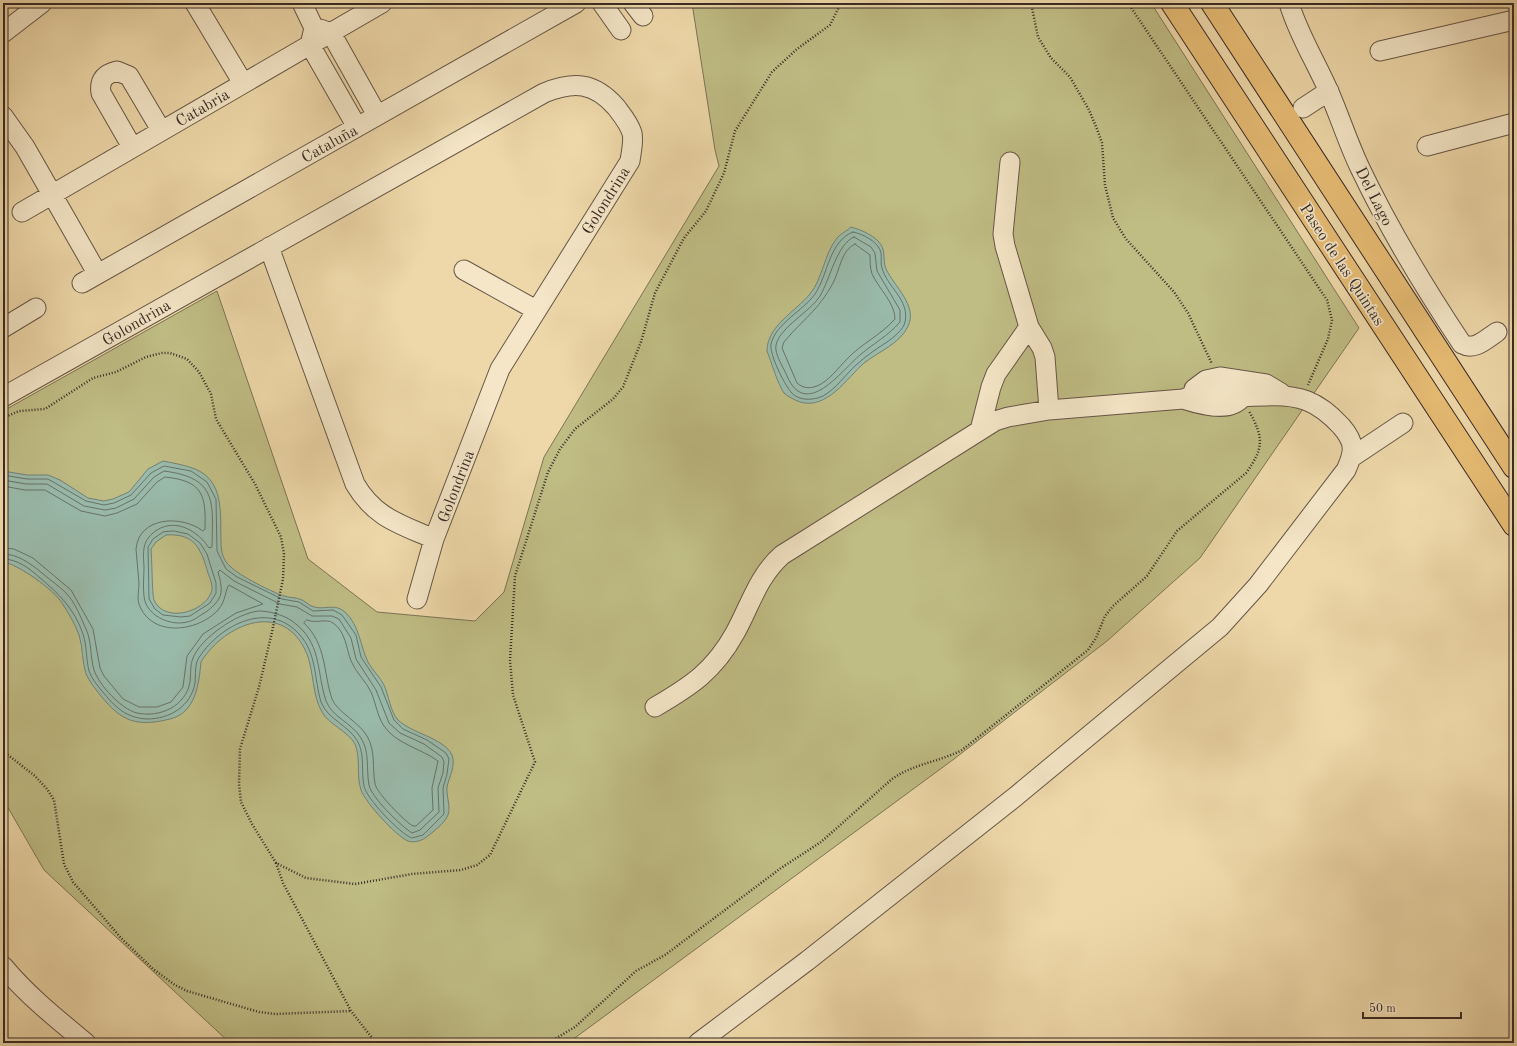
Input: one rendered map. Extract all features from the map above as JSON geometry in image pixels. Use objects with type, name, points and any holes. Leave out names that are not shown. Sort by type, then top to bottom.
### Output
[{"type":"main road","name":"Paseo de las Quintas","points":[[1172,3],[1514,525]]},
{"type":"main road","name":"Paseo de las Quintas","points":[[1212,3],[1514,467]]},
{"type":"street","points":[[3,33],[42,3]]},
{"type":"street","points":[[195,3],[243,83]]},
{"type":"street","points":[[302,3],[318,35],[357,127]]},
{"type":"street","name":"Catabria","points":[[22,212],[243,83],[318,35],[382,3]]},
{"type":"street","name":"Cataluña","points":[[52,194],[90,278],[576,3]]},
{"type":"street","points":[[602,3],[621,30]]},
{"type":"street","name":"Del Lago","points":[[1289,3],[1301,34],[1329,91],[1359,166],[1385,218],[1419,278],[1462,344],[1470,347],[1475,346],[1497,332]]},
{"type":"street","points":[[1380,51],[1514,20]]},
{"type":"street","points":[[318,35],[377,116]]},
{"type":"street","points":[[132,147],[102,93],[100,86],[102,80],[110,73],[117,71],[129,76],[161,130]]},
{"type":"street","name":"Golondrina","points":[[3,397],[544,93],[564,85],[585,86],[605,95],[625,118],[632,134],[630,161],[500,369],[434,539],[417,599]]},
{"type":"street","points":[[1303,108],[1329,91]]},
{"type":"street","points":[[3,116],[25,147],[52,194]]},
{"type":"street","points":[[1427,146],[1514,123]]},
{"type":"street","points":[[1010,162],[1003,234],[1008,261],[1029,328],[1042,348],[1045,357],[1049,410]]},
{"type":"street","name":"Golondrina","points":[[269,247],[355,484],[362,496],[386,518],[434,539]]},
{"type":"street","points":[[464,270],[536,310]]},
{"type":"street","points":[[3,328],[36,308]]},
{"type":"street","points":[[980,430],[991,387],[996,374],[1029,328]]},
{"type":"street","points":[[698,1043],[807,961],[1015,797],[1220,627],[1258,585],[1346,470],[1352,458],[1352,444],[1344,430],[1318,405],[1294,397],[1266,384],[1220,377],[1206,380],[1182,399]]},
{"type":"street","points":[[655,707],[683,691],[706,673],[721,656],[736,633],[763,576],[771,565],[782,555],[980,430],[1008,417],[1049,410],[1182,399],[1201,406],[1233,405],[1243,397],[1294,397]]},
{"type":"street","points":[[1352,458],[1403,423]]},
{"type":"street","points":[[3,966],[24,988],[86,1043]]},
{"type":"path","points":[[276,862],[306,878],[355,884],[412,874],[461,870],[477,865],[490,855],[535,762],[514,695],[510,660],[515,576],[548,472],[560,449],[575,429],[613,399],[623,387],[641,342],[655,293],[684,238],[706,211],[724,173],[735,131],[772,72],[797,49],[830,25],[841,3]]},
{"type":"path","points":[[1031,3],[1038,37],[1051,58],[1070,77],[1098,129],[1102,143],[1105,185],[1113,218],[1126,239],[1174,292],[1188,313],[1207,356],[1220,377]]},
{"type":"path","points":[[1128,3],[1327,300],[1332,320],[1328,339],[1294,397]]},
{"type":"path","points":[[3,418],[19,411],[45,409],[93,378],[116,372],[146,357],[162,353],[170,353],[187,359],[198,372],[211,394],[216,419],[255,484],[281,537],[284,554],[283,579],[272,632],[259,687],[240,748],[239,784],[241,802],[252,824],[276,862],[283,883],[351,1011],[376,1043]]},
{"type":"path","points":[[548,1043],[575,1027],[636,971],[665,956],[781,868],[821,842],[892,779],[903,771],[948,758],[962,750],[1088,650],[1113,606],[1147,576],[1177,531],[1246,473],[1252,464],[1258,454],[1261,443],[1257,425],[1243,397]]},
{"type":"path","points":[[3,751],[34,776],[47,789],[54,800],[64,864],[73,882],[121,938],[153,969],[187,991],[259,1012],[275,1014],[351,1011]]},
{"type":"shaded area","points":[[692,3],[1151,3],[1359,328],[1200,558],[1107,641],[954,759],[568,1043],[230,1043],[44,870],[3,799],[3,411],[217,291],[308,559],[377,612],[475,621],[504,592],[544,457],[719,166],[715,150]]},
{"type":"water","points":[[851,227],[869,234],[881,244],[886,269],[908,304],[910,319],[908,326],[905,332],[895,342],[864,363],[828,397],[810,403],[800,402],[784,393],[777,379],[767,351],[768,342],[772,334],[783,320],[810,294],[818,281],[833,244],[838,237]]},
{"type":"water","points":[[163,461],[183,465],[205,474],[212,482],[219,500],[221,545],[224,559],[228,565],[241,575],[286,597],[300,599],[311,606],[318,608],[334,607],[341,609],[354,623],[365,656],[386,689],[391,708],[395,716],[404,725],[442,744],[452,755],[453,767],[447,787],[449,808],[448,815],[431,833],[419,841],[408,841],[396,833],[368,802],[361,790],[358,755],[355,744],[348,735],[328,720],[322,712],[316,698],[307,654],[297,637],[284,627],[270,622],[254,623],[239,628],[224,637],[212,648],[201,662],[197,688],[191,704],[186,711],[179,716],[170,719],[148,722],[131,720],[116,712],[97,691],[86,674],[77,631],[62,603],[52,591],[35,578],[17,567],[3,562],[3,471],[27,475],[48,475],[60,480],[88,498],[104,501],[129,492],[148,469]],"holes":[[[166,535],[184,537],[195,544],[203,557],[212,588],[207,600],[200,606],[183,613],[174,613],[159,607],[154,600],[153,591],[151,549],[156,542]]]}]
